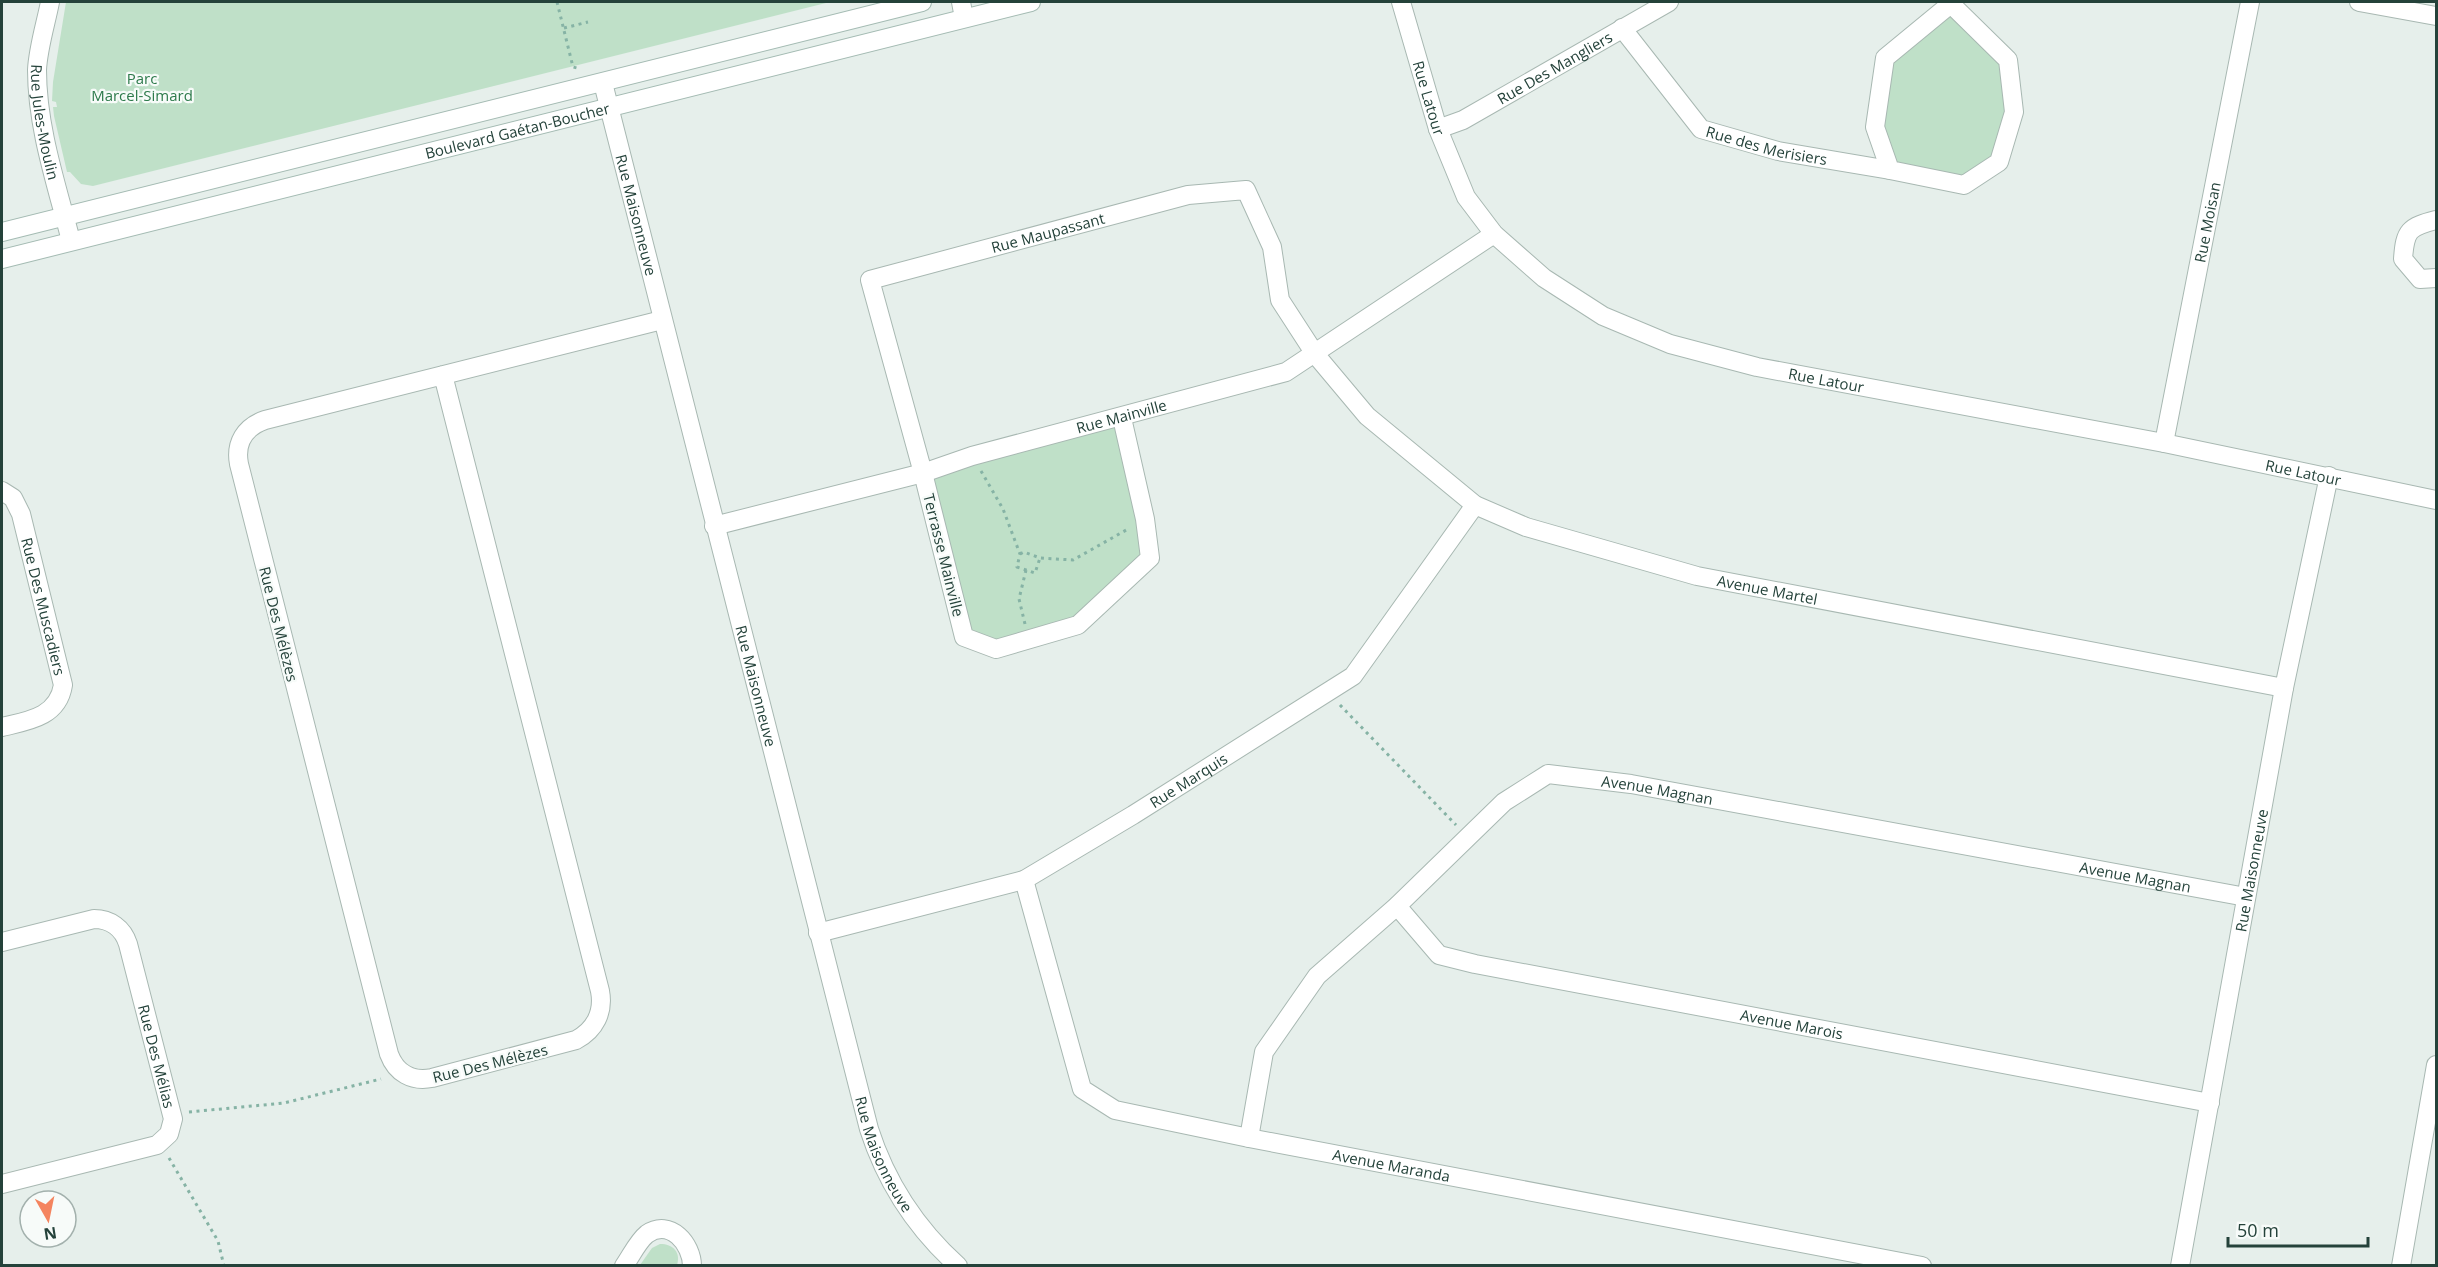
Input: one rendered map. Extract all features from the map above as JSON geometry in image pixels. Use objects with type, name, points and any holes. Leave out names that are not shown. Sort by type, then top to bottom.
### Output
[{"type":"street","name":"Rue Jules-Moulin","points":[[50,2],[37,68],[39,102],[43,130],[71,241]]},
{"type":"street","name":"Boulevard Gaétan-Boucher","points":[[2,232],[922,2]]},
{"type":"street","name":"Boulevard Gaétan-Boucher","points":[[2,259],[609,108],[963,10],[1031,2]]},
{"type":"street","name":"Rue Latour","points":[[1401,2],[1438,129],[1466,197],[1494,234],[1544,278],[1604,316],[1670,344],[1757,367],[2164,443],[2436,500]]},
{"type":"street","name":"Rue Des Mangliers","points":[[1438,129],[1463,120],[1668,2]]},
{"type":"street","name":"Rue Moisan","points":[[2164,443],[2250,2]]},
{"type":"street","points":[[2359,2],[2436,16]]},
{"type":"street","name":"Rue des Merisiers","points":[[1622,28],[1701,129],[1778,151],[1964,185],[1999,162],[2014,112],[2008,60],[1952,3],[1886,58],[1875,127],[1890,170]]},
{"type":"street","name":"Rue Maisonneuve","points":[[603,83],[864,1111],[878,1153],[893,1185],[933,1241],[958,1266]]},
{"type":"street","name":"Rue Maupassant","points":[[923,472],[870,280],[1188,195],[1246,190],[1272,247],[1280,300],[1315,354]]},
{"type":"street","points":[[2436,220],[2415,225],[2404,240],[2403,259],[2420,279],[2436,279]]},
{"type":"street","name":"Rue Mainville","points":[[714,526],[923,472],[972,456],[1286,372],[1494,234]]},
{"type":"street","name":"Rue Des Mélèzes","points":[[443,375],[600,991],[601,1004],[595,1023],[587,1033],[576,1040],[432,1078],[418,1079],[407,1076],[398,1069],[389,1054],[239,464],[238,452],[244,434],[259,422],[443,375],[662,320]]},
{"type":"street","name":"Avenue Martel","points":[[1315,354],[1367,416],[1474,505],[1526,527],[1697,576],[2284,688]]},
{"type":"street","name":"Terrasse Mainville","points":[[923,472],[964,637],[996,649],[1078,625],[1150,558],[1145,519],[1122,417]]},
{"type":"street","name":"Rue Maisonneuve","points":[[2180,1266],[2284,688],[2329,476]]},
{"type":"street","name":"Rue Des Muscadiers","points":[[2,491],[13,498],[21,513],[63,685],[57,702],[45,715],[2,727]]},
{"type":"street","name":"Rue Marquis","points":[[818,933],[1024,880],[1133,815],[1353,676],[1474,505]]},
{"type":"street","name":"Avenue Magnan","points":[[1249,1138],[1264,1052],[1317,976],[1397,906],[1504,802],[1548,774],[1631,784],[2246,897]]},
{"type":"street","name":"Avenue Maranda","points":[[1024,880],[1082,1089],[1115,1110],[1249,1138],[1922,1266]]},
{"type":"street","name":"Avenue Marois","points":[[1397,906],[1439,955],[1475,964],[2210,1103]]},
{"type":"street","name":"Rue Des Mélias","points":[[2,942],[94,919],[110,922],[120,929],[128,944],[173,1119],[169,1134],[157,1145],[2,1184]]},
{"type":"street","points":[[2401,1266],[2436,1065]]},
{"type":"street","points":[[624,1266],[644,1237],[652,1231],[663,1230],[673,1232],[685,1241],[691,1255],[692,1266]]},
{"type":"path","points":[[557,2],[573,65],[577,68]]},
{"type":"path","points":[[564,28],[588,21]]},
{"type":"path","points":[[972,456],[1003,509],[1020,554],[1017,567],[1035,573],[1040,558]]},
{"type":"path","points":[[1020,554],[1024,552],[1040,558],[1073,560],[1145,519]]},
{"type":"path","points":[[1026,570],[1019,599],[1029,639]]},
{"type":"path","points":[[1328,692],[1468,837]]},
{"type":"path","points":[[187,1113],[284,1103],[381,1079]]},
{"type":"path","points":[[167,1155],[218,1241],[224,1266]]},
{"type":"green space","name":"Parc Marcel-Simard","points":[[66,2],[830,2],[93,186],[81,184],[70,172],[67,172],[54,116],[53,107],[57,107],[56,102],[52,101],[53,82]]},
{"type":"green space","points":[[1951,4],[2008,60],[2014,112],[1999,162],[1964,185],[1890,170],[1875,127],[1885,58]]},
{"type":"green space","points":[[1122,418],[1150,558],[1078,625],[996,649],[964,637],[923,473]]},
{"type":"green space","points":[[660,1244],[669,1245],[675,1250],[678,1256],[677,1265],[640,1265],[652,1248]]}]
